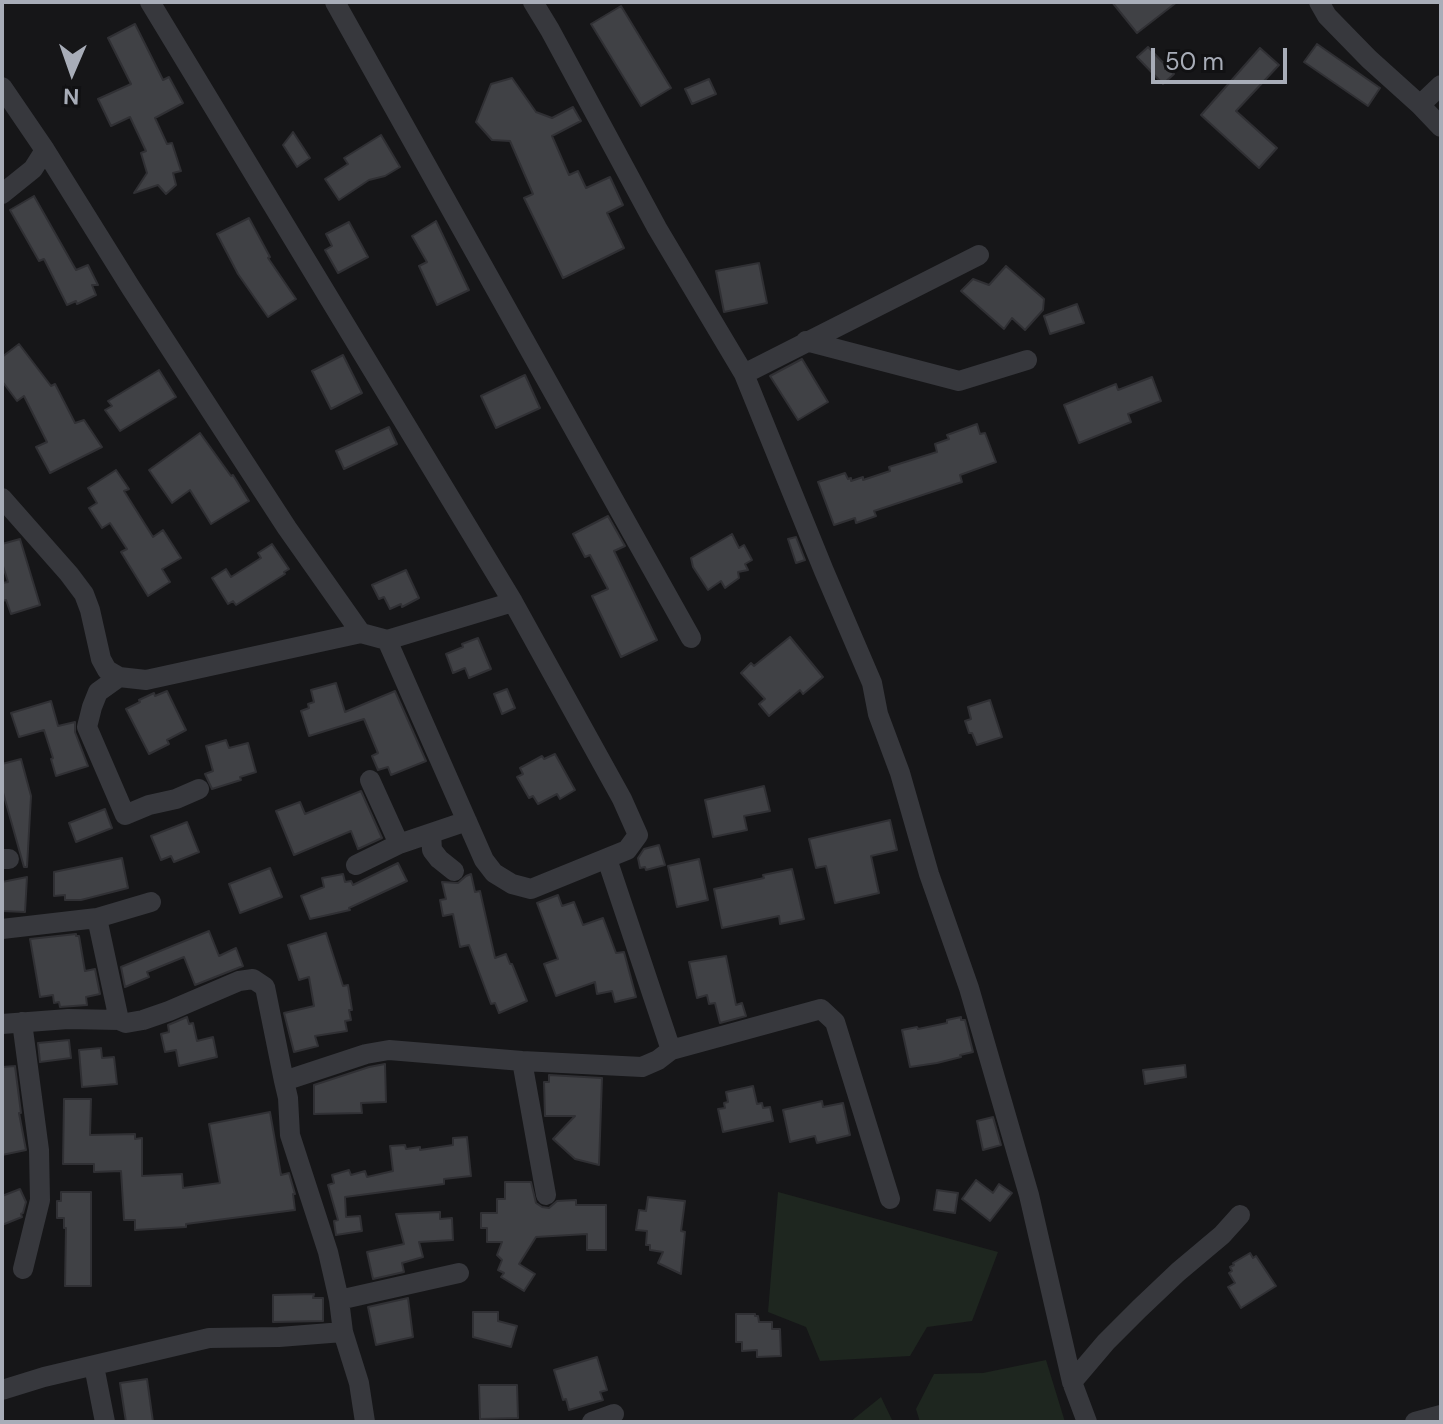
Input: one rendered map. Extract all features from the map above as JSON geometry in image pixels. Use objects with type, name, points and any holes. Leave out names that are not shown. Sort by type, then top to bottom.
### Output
[{"type":"street","points":[[150,2],[513,602],[622,799],[638,835],[627,850],[531,889],[512,884],[494,873],[484,860],[387,640]]},
{"type":"street","points":[[335,2],[691,638]]},
{"type":"street","points":[[533,2],[657,228],[744,374],[872,683],[878,714],[969,988],[1029,1195],[1072,1382],[1087,1422]]},
{"type":"street","points":[[1319,2],[1327,16],[1441,127]]},
{"type":"street","points":[[1420,105],[1441,85]]},
{"type":"street","points":[[2,87],[254,479],[361,633]]},
{"type":"street","points":[[2,194],[33,169],[45,150]]},
{"type":"street","points":[[744,374],[979,255]]},
{"type":"street","points":[[806,341],[959,381],[1027,360]]},
{"type":"street","points":[[2,498],[84,594],[101,659],[107,670],[119,677],[146,680],[361,633],[387,640],[513,602]]},
{"type":"street","points":[[119,677],[98,692],[87,727],[125,815],[199,789]]},
{"type":"street","points":[[370,780],[399,844]]},
{"type":"street","points":[[356,865],[399,844],[467,821]]},
{"type":"street","points":[[431,833],[432,850],[454,871]]},
{"type":"street","points":[[607,859],[671,1050]]},
{"type":"street","points":[[2,929],[97,918],[151,902]]},
{"type":"street","points":[[97,918],[119,1020]]},
{"type":"street","points":[[23,1269],[40,1200],[39,1150],[12,1023],[68,1019],[119,1020],[126,1023],[143,1020],[239,981],[253,979],[265,987],[288,1098],[290,1135],[328,1252],[343,1332],[359,1383],[365,1422]]},
{"type":"street","points":[[284,1081],[366,1054],[389,1050],[642,1067],[671,1050],[821,1009],[835,1022],[890,1199]]},
{"type":"street","points":[[522,1061],[546,1195]]},
{"type":"street","points":[[1072,1382],[1139,1309],[1240,1215]]},
{"type":"street","points":[[339,1300],[459,1273]]},
{"type":"street","points":[[2,1390],[209,1338],[343,1332]]},
{"type":"street","points":[[94,1366],[105,1422]]},
{"type":"street","points":[[592,1422],[614,1414]]},
{"type":"street","points":[[1415,1422],[1441,1415]]},
{"type":"shaded area","points":[[778,1192],[998,1252],[972,1321],[927,1327],[910,1356],[820,1361],[806,1327],[768,1312]]},
{"type":"shaded area","points":[[1046,1360],[1065,1422],[920,1422],[916,1409],[934,1374],[983,1373]]},
{"type":"shaded area","points":[[881,1397],[893,1422],[850,1422]]},
{"type":"building","points":[[1112,2],[1177,2],[1137,33]]},
{"type":"building","points":[[621,6],[671,88],[641,106],[591,24]]},
{"type":"building","points":[[135,24],[163,80],[169,77],[183,103],[155,118],[167,144],[172,143],[181,171],[173,173],[176,185],[166,194],[158,185],[134,193],[147,173],[141,153],[146,151],[130,117],[111,126],[98,99],[131,84],[108,38]]},
{"type":"building","points":[[1317,44],[1380,88],[1368,106],[1304,62]]},
{"type":"building","points":[[1148,47],[1174,74],[1163,84],[1137,57]]},
{"type":"building","points":[[1260,48],[1279,65],[1236,111],[1277,148],[1259,168],[1201,115]]},
{"type":"building","points":[[512,78],[536,112],[552,118],[573,107],[581,121],[552,136],[569,175],[578,171],[586,188],[610,177],[623,205],[607,213],[624,248],[563,278],[524,198],[533,194],[510,141],[492,140],[476,122],[491,84]]},
{"type":"building","points":[[709,79],[716,94],[692,104],[685,89]]},
{"type":"building","points":[[293,132],[310,158],[297,167],[283,145]]},
{"type":"building","points":[[381,135],[400,167],[385,176],[369,180],[339,200],[325,179],[348,164],[344,158]]},
{"type":"building","points":[[34,196],[76,270],[88,265],[98,285],[92,285],[96,295],[67,305],[44,259],[39,261],[10,210]]},
{"type":"building","points":[[249,218],[268,258],[296,299],[268,317],[238,274],[217,234]]},
{"type":"building","points":[[436,221],[469,290],[437,305],[419,266],[427,262],[412,236]]},
{"type":"building","points":[[349,222],[368,257],[338,273],[325,250],[332,246],[326,234]]},
{"type":"building","points":[[759,263],[767,303],[724,312],[716,271]]},
{"type":"building","points":[[1006,266],[1044,299],[1043,310],[1025,330],[1012,318],[1004,329],[961,291],[973,279],[989,285]]},
{"type":"building","points":[[1077,304],[1084,323],[1050,334],[1044,316]]},
{"type":"building","points":[[19,344],[51,386],[55,384],[75,423],[84,420],[102,447],[50,473],[36,447],[47,442],[24,396],[17,401],[2,381],[2,357]]},
{"type":"building","points":[[343,355],[362,393],[331,409],[312,371]]},
{"type":"building","points":[[802,359],[828,402],[798,420],[770,376]]},
{"type":"building","points":[[159,370],[176,397],[120,431],[105,410],[112,406],[108,401]]},
{"type":"building","points":[[525,375],[540,408],[496,428],[481,396]]},
{"type":"building","points":[[1152,377],[1161,401],[1128,414],[1131,422],[1079,443],[1064,405],[1116,384],[1118,390]]},
{"type":"building","points":[[977,424],[980,434],[985,433],[996,462],[960,475],[962,482],[874,511],[876,516],[856,523],[855,518],[834,525],[818,482],[845,473],[851,481],[863,477],[863,480],[890,471],[889,467],[937,452],[935,444],[949,439],[947,435]]},
{"type":"building","points":[[389,427],[397,444],[344,469],[336,451]]},
{"type":"building","points":[[200,433],[249,501],[211,524],[190,490],[172,503],[149,470]]},
{"type":"building","points":[[116,470],[129,489],[124,491],[153,537],[163,530],[181,558],[162,569],[170,582],[148,596],[121,552],[127,549],[110,523],[102,528],[89,508],[97,503],[88,488]]},
{"type":"building","points":[[608,516],[625,546],[614,551],[657,640],[621,657],[592,596],[608,589],[590,555],[585,557],[573,534]]},
{"type":"building","points":[[732,534],[739,548],[744,545],[752,560],[745,564],[748,570],[738,572],[739,578],[725,588],[721,581],[708,590],[693,567],[691,558]]},
{"type":"building","points":[[796,537],[805,560],[796,563],[788,539]]},
{"type":"building","points":[[20,539],[40,605],[11,614],[6,600],[2,601],[2,583],[8,582],[2,563],[2,544]]},
{"type":"building","points":[[272,544],[289,569],[236,605],[233,601],[228,604],[212,578],[226,569],[231,577],[261,558],[258,553]]},
{"type":"building","points":[[406,570],[419,598],[390,609],[384,597],[379,599],[372,585]]},
{"type":"building","points":[[790,637],[823,677],[803,694],[800,690],[769,716],[759,704],[765,699],[741,673]]},
{"type":"building","points":[[478,638],[491,669],[469,678],[465,668],[453,673],[446,654]]},
{"type":"building","points":[[336,683],[345,712],[395,691],[426,761],[391,775],[388,767],[378,770],[372,756],[378,753],[364,719],[309,736],[301,711],[314,702],[311,690]]},
{"type":"building","points":[[507,689],[515,708],[502,714],[494,694]]},
{"type":"building","points":[[167,691],[186,730],[167,740],[169,744],[149,754],[126,709],[154,693],[155,696]]},
{"type":"building","points":[[990,700],[1002,737],[977,745],[965,721],[971,719],[968,707]]},
{"type":"building","points":[[51,701],[58,726],[75,722],[75,732],[88,766],[56,776],[44,730],[19,737],[11,713]]},
{"type":"building","points":[[226,740],[229,748],[248,743],[256,772],[212,789],[205,774],[213,771],[206,746]]},
{"type":"building","points":[[555,754],[575,790],[560,799],[557,794],[538,804],[533,796],[529,798],[517,777],[523,774],[520,768],[542,756],[544,759]]},
{"type":"building","points":[[21,759],[31,796],[27,867],[24,867],[2,789],[2,764]]},
{"type":"building","points":[[764,786],[770,811],[744,816],[747,830],[713,837],[705,800]]},
{"type":"building","points":[[361,791],[382,838],[358,849],[351,831],[294,855],[276,811],[300,802],[305,814]]},
{"type":"building","points":[[105,809],[112,828],[76,842],[69,823]]},
{"type":"building","points":[[890,820],[897,850],[871,856],[879,893],[835,903],[826,866],[816,868],[809,839]]},
{"type":"building","points":[[187,822],[199,852],[174,862],[171,856],[161,860],[151,836]]},
{"type":"building","points":[[659,845],[665,865],[646,870],[645,867],[640,868],[638,858],[644,849]]},
{"type":"building","points":[[122,858],[128,888],[81,900],[65,900],[65,895],[54,896],[54,872]]},
{"type":"building","points":[[699,859],[708,900],[677,907],[668,866]]},
{"type":"building","points":[[398,863],[407,881],[350,910],[310,919],[301,896],[324,887],[322,878],[343,874],[345,882],[351,881],[353,885]]},
{"type":"building","points":[[270,868],[282,897],[240,913],[229,884]]},
{"type":"building","points":[[792,869],[804,919],[780,924],[779,916],[722,928],[714,889]]},
{"type":"building","points":[[471,874],[475,892],[480,891],[495,958],[506,954],[527,1001],[499,1013],[495,1003],[491,1004],[469,945],[460,947],[453,914],[443,916],[440,900],[446,899],[442,882],[458,883]]},
{"type":"building","points":[[27,877],[25,912],[2,911],[2,882]]},
{"type":"building","points":[[558,895],[562,906],[574,902],[583,925],[603,918],[616,953],[624,952],[636,997],[615,1002],[612,991],[597,994],[595,982],[556,996],[544,964],[558,959],[537,903]]},
{"type":"building","points":[[209,931],[219,956],[236,948],[243,966],[195,985],[184,957],[147,972],[149,977],[125,987],[121,967]]},
{"type":"building","points":[[326,933],[343,986],[348,985],[351,1020],[345,1021],[347,1031],[315,1036],[318,1046],[294,1052],[284,1013],[314,1006],[309,977],[299,980],[288,945]]},
{"type":"building","points":[[79,936],[85,971],[95,969],[100,994],[86,997],[87,1005],[60,1007],[59,1002],[54,1003],[53,995],[40,997],[30,939]]},
{"type":"building","points":[[726,956],[736,1005],[742,1003],[746,1016],[720,1023],[715,1003],[709,1004],[707,995],[697,998],[689,962]]},
{"type":"building","points":[[187,1017],[189,1024],[193,1023],[197,1041],[213,1037],[217,1057],[179,1066],[176,1050],[165,1052],[161,1034],[169,1032],[168,1025]]},
{"type":"building","points":[[961,1017],[965,1020],[973,1052],[910,1067],[902,1030],[947,1023],[947,1020]]},
{"type":"building","points":[[69,1040],[71,1058],[40,1062],[38,1043]]},
{"type":"building","points":[[101,1048],[102,1058],[114,1057],[117,1084],[82,1087],[79,1050]]},
{"type":"building","points":[[385,1064],[386,1102],[361,1103],[362,1113],[314,1114],[314,1085]]},
{"type":"building","points":[[1185,1065],[1186,1077],[1145,1084],[1143,1070]]},
{"type":"building","points":[[15,1066],[26,1150],[2,1155],[2,1067]]},
{"type":"building","points":[[549,1075],[602,1078],[599,1165],[575,1159],[553,1139],[575,1116],[545,1116],[544,1082],[549,1082]]},
{"type":"building","points":[[753,1086],[757,1104],[762,1103],[763,1108],[770,1107],[773,1121],[723,1132],[718,1109],[725,1108],[724,1103],[728,1102],[726,1092]]},
{"type":"building","points":[[64,1099],[91,1099],[90,1135],[135,1134],[135,1139],[142,1138],[142,1176],[182,1174],[183,1188],[220,1183],[209,1124],[270,1112],[281,1175],[289,1173],[295,1194],[295,1210],[186,1224],[186,1227],[135,1230],[135,1220],[124,1220],[121,1171],[94,1172],[94,1164],[63,1164]]},
{"type":"building","points":[[822,1101],[823,1107],[843,1103],[850,1135],[817,1143],[815,1136],[790,1142],[783,1110]]},
{"type":"building","points":[[993,1117],[1001,1145],[983,1150],[977,1121]]},
{"type":"building","points":[[467,1137],[471,1176],[444,1179],[444,1184],[345,1197],[346,1217],[360,1216],[362,1231],[336,1235],[334,1221],[338,1220],[328,1185],[334,1183],[332,1175],[349,1170],[351,1175],[365,1171],[367,1177],[393,1171],[390,1146],[405,1145],[406,1149],[420,1147],[420,1150],[453,1145],[453,1138]]},
{"type":"building","points":[[976,1180],[993,1193],[999,1184],[1012,1193],[990,1221],[962,1199]]},
{"type":"building","points":[[505,1182],[531,1182],[536,1203],[542,1207],[549,1208],[557,1201],[576,1200],[576,1205],[606,1205],[606,1250],[587,1250],[587,1234],[536,1237],[519,1264],[535,1274],[524,1291],[501,1277],[504,1273],[498,1270],[502,1260],[497,1255],[502,1242],[487,1242],[487,1228],[481,1228],[481,1213],[497,1213],[497,1199],[505,1199]]},
{"type":"building","points":[[20,1189],[26,1202],[22,1217],[2,1225],[2,1196]]},
{"type":"building","points":[[937,1190],[958,1193],[955,1213],[934,1210]]},
{"type":"building","points":[[61,1192],[91,1192],[91,1286],[65,1286],[66,1228],[64,1218],[57,1218],[57,1201],[61,1201]]},
{"type":"building","points":[[648,1197],[685,1201],[681,1274],[658,1263],[663,1252],[650,1250],[650,1245],[646,1245],[647,1231],[636,1230],[639,1210],[646,1211]]},
{"type":"building","points":[[440,1212],[440,1219],[452,1218],[453,1240],[419,1242],[423,1257],[402,1263],[404,1272],[373,1279],[367,1252],[404,1244],[396,1214]]},
{"type":"building","points":[[1250,1253],[1253,1258],[1256,1256],[1276,1286],[1241,1308],[1228,1287],[1235,1283],[1229,1273],[1233,1263]]},
{"type":"building","points":[[314,1294],[313,1298],[323,1298],[323,1321],[273,1322],[273,1295]]},
{"type":"building","points":[[408,1298],[413,1337],[376,1345],[368,1307]]},
{"type":"building","points":[[473,1312],[498,1312],[498,1321],[517,1326],[511,1347],[473,1337]]},
{"type":"building","points":[[736,1314],[755,1314],[759,1322],[772,1322],[772,1329],[780,1329],[781,1356],[757,1357],[757,1350],[742,1351],[742,1342],[736,1342]]},
{"type":"building","points":[[597,1357],[607,1390],[600,1392],[603,1400],[569,1410],[554,1370]]},
{"type":"building","points":[[147,1379],[153,1422],[126,1422],[120,1383]]},
{"type":"building","points":[[479,1385],[517,1385],[518,1418],[480,1419]]}]
